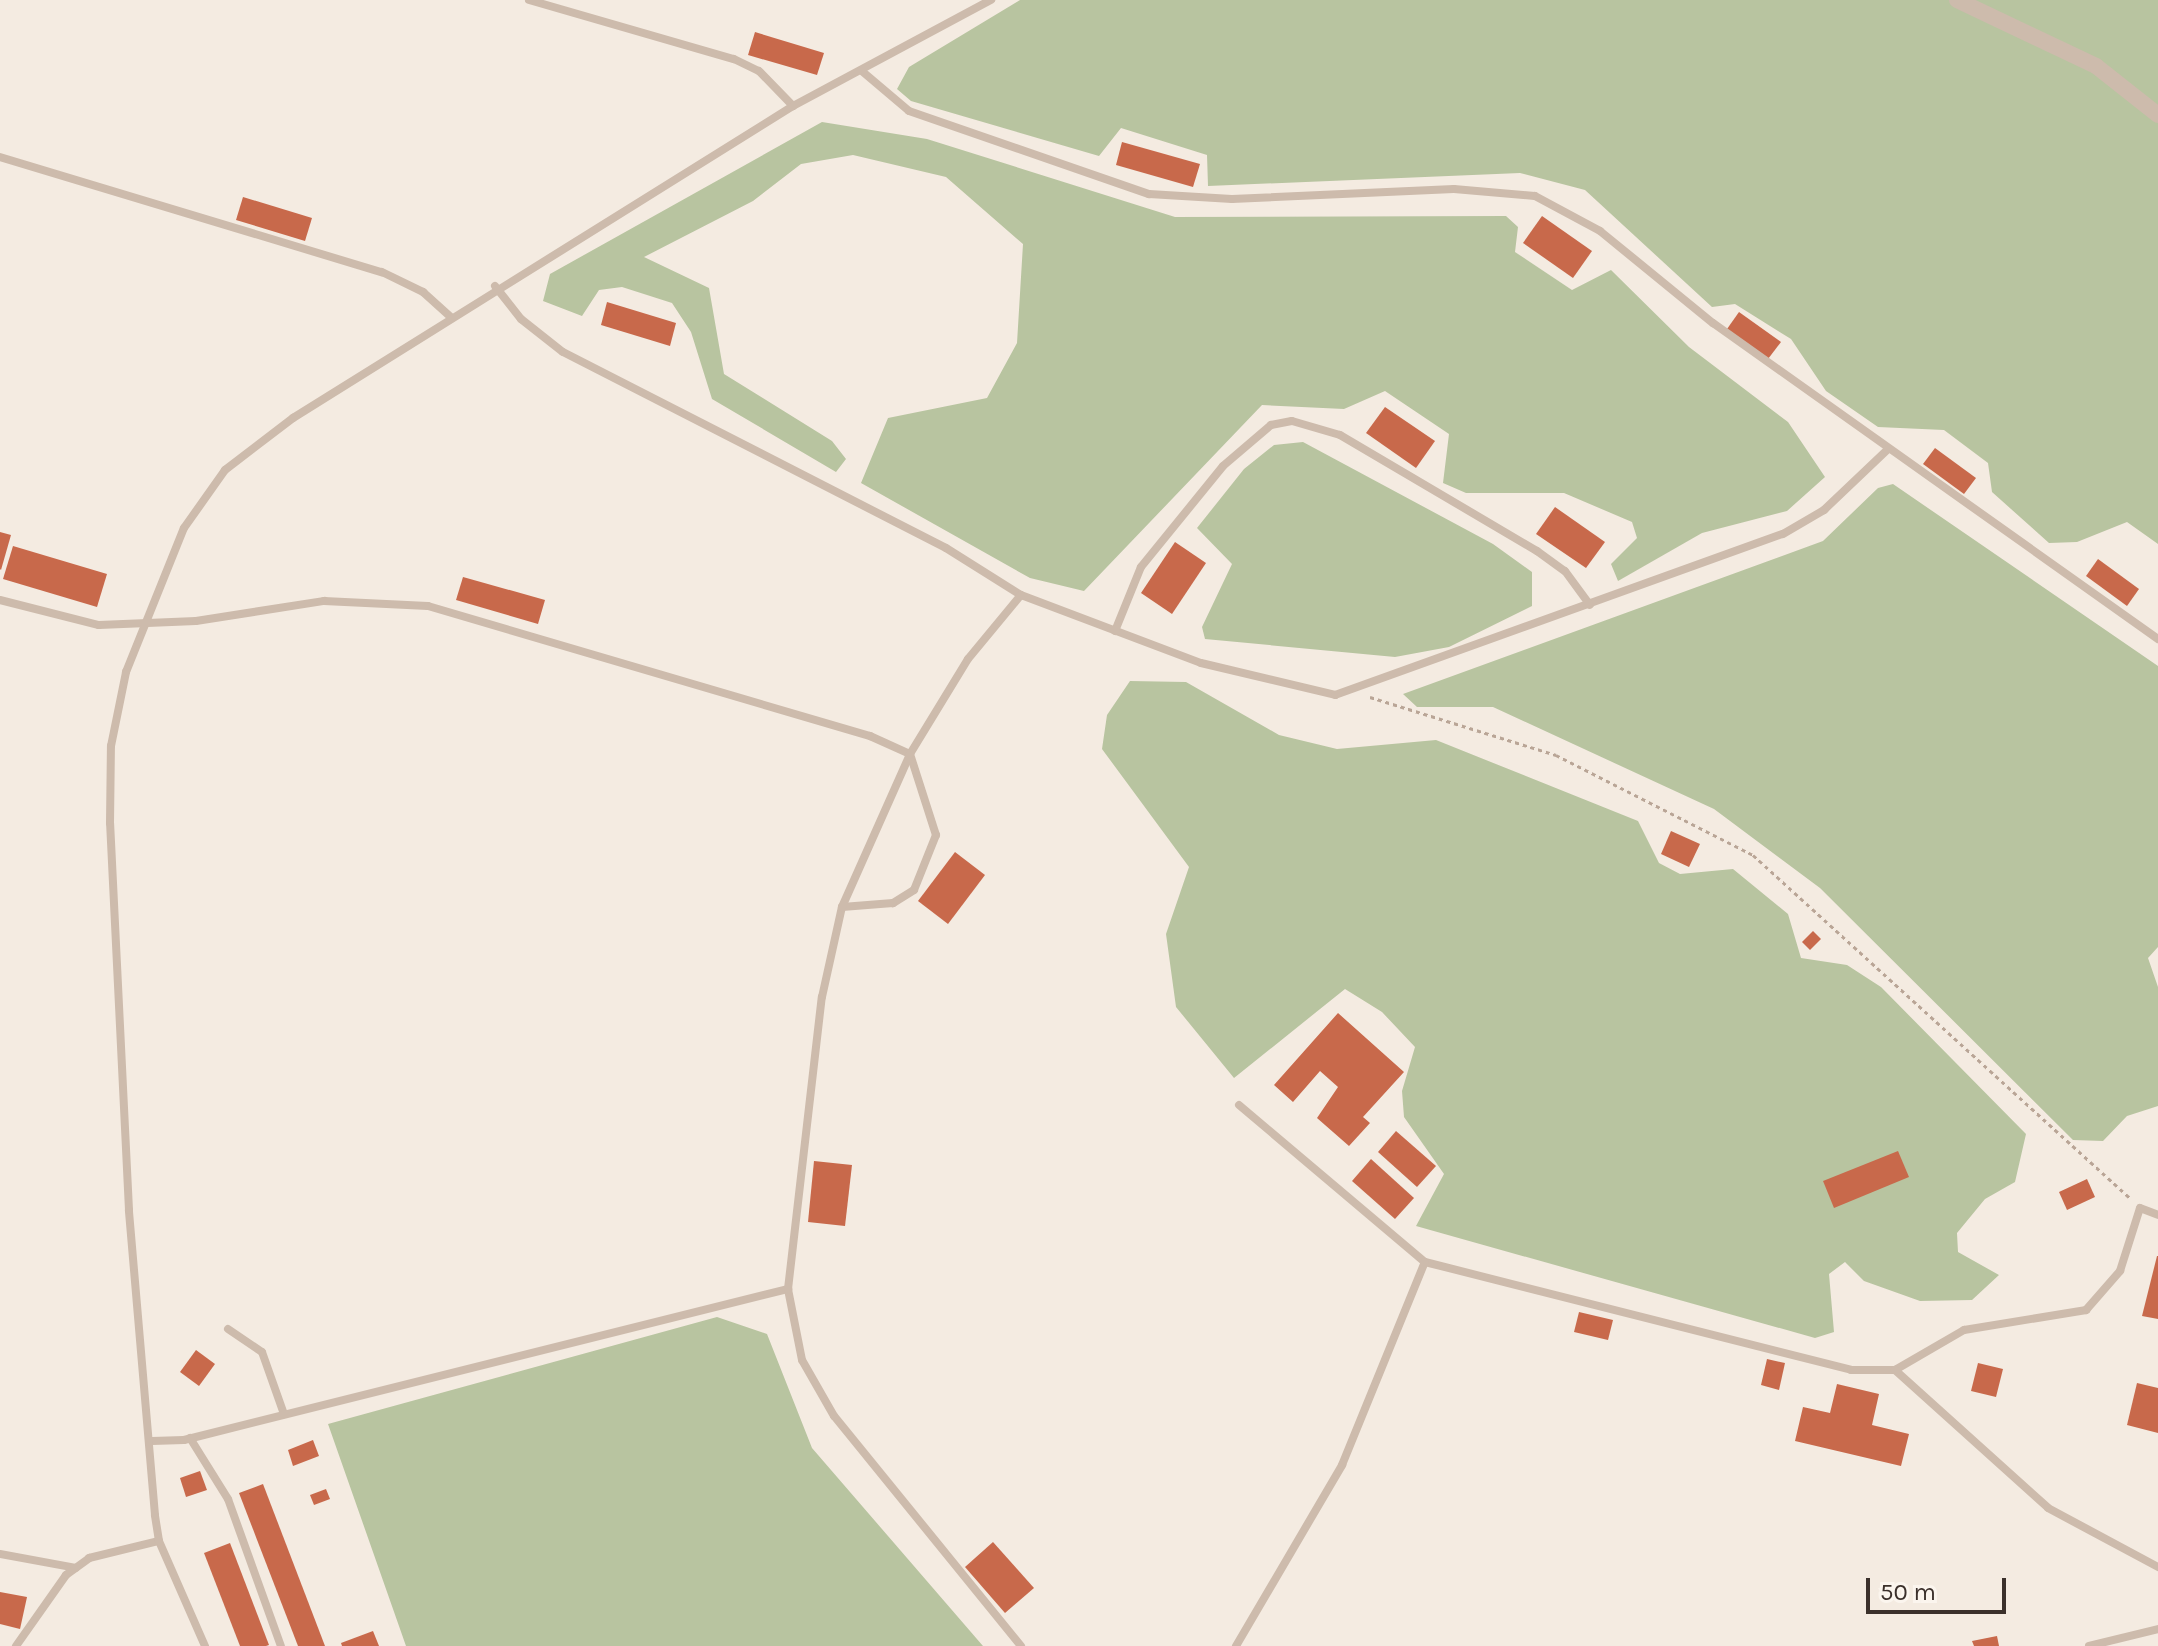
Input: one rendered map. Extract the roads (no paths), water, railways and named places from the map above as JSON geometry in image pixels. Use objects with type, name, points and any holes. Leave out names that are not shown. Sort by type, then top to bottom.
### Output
[{"type":"street","points":[[1957,0],[2096,66],[2158,115]]},
{"type":"lane","points":[[529,0],[734,59],[759,71],[793,106]]},
{"type":"lane","points":[[205,1646],[159,1541],[129,1210],[110,823],[111,746],[141,624],[184,528],[225,470],[495,286],[793,106],[863,72],[991,0]]},
{"type":"lane","points":[[863,72],[909,111],[1149,194],[1232,199],[1454,189],[1535,196],[1600,231],[1713,323],[2158,639]]},
{"type":"lane","points":[[0,157],[382,272],[423,292],[451,317]]},
{"type":"lane","points":[[495,286],[521,319],[563,352],[946,548],[1021,595],[1262,681],[1335,695],[1360,690],[1807,523],[1888,449]]},
{"type":"lane","points":[[1115,631],[1141,567],[1223,466],[1271,425],[1292,421],[1340,435],[1537,551],[1565,571],[1590,605]]},
{"type":"lane","points":[[1021,595],[968,659],[910,754],[842,907],[822,997],[788,1289],[802,1360],[834,1416],[1021,1646]]},
{"type":"lane","points":[[0,600],[99,625],[141,624],[324,601],[428,606],[910,754]]},
{"type":"lane","points":[[842,907],[893,903],[914,890],[932,853],[934,814],[910,754]]},
{"type":"lane","points":[[1239,1105],[1425,1262],[1851,1370],[1895,1370],[1964,1330],[2086,1310],[2120,1271],[2140,1208],[2158,1215]]},
{"type":"lane","points":[[1236,1646],[1342,1465],[1425,1262]]},
{"type":"lane","points":[[152,1441],[190,1438],[788,1289]]},
{"type":"lane","points":[[228,1329],[262,1352],[284,1414]]},
{"type":"lane","points":[[1895,1370],[2048,1508],[2158,1567]]},
{"type":"lane","points":[[190,1438],[228,1499],[281,1646]]},
{"type":"lane","points":[[16,1646],[76,1568],[108,1551],[159,1541]]},
{"type":"lane","points":[[0,1554],[76,1568]]},
{"type":"lane","points":[[2089,1646],[2158,1629]]}]
